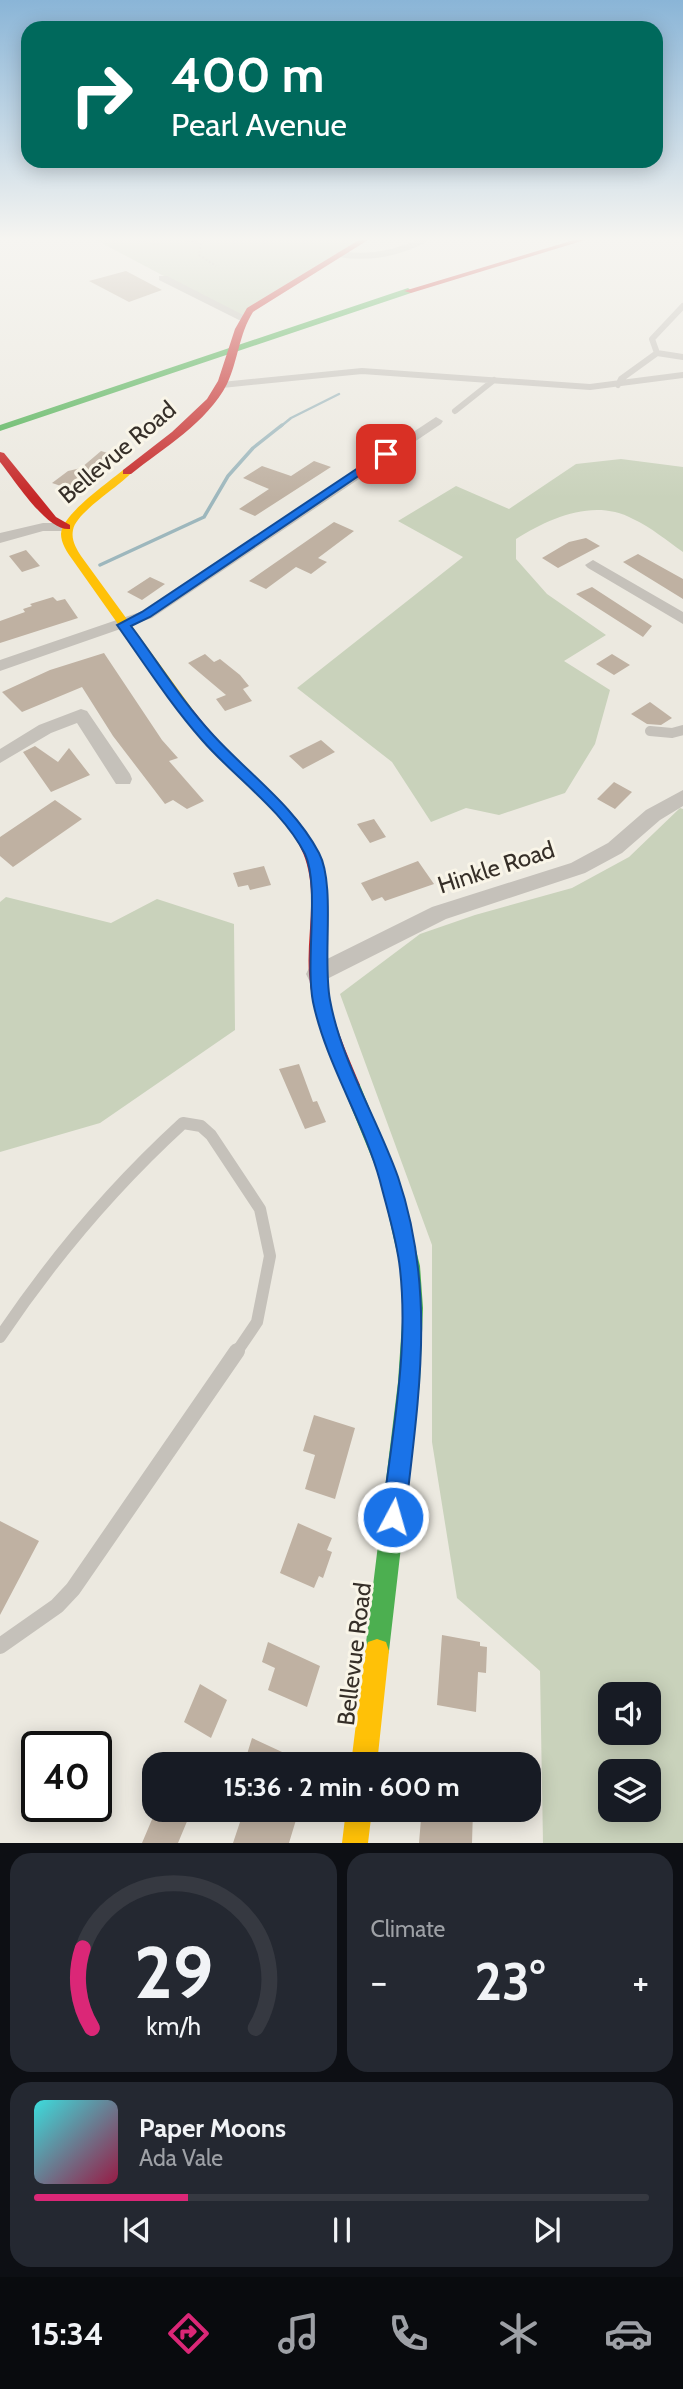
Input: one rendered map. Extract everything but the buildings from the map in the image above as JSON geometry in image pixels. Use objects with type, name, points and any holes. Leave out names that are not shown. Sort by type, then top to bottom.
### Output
[{"type":"main road","name":"Bellevue Road","points":[[240,326],[224,380],[195,415],[89,503],[66,527],[68,544],[123,625],[207,737],[287,818],[314,856],[318,873],[317,974],[330,1032],[389,1178],[410,1266],[413,1308],[409,1382],[365,1752]]},
{"type":"main road","points":[[217,336],[247,326]]},
{"type":"main road","points":[[0,428],[304,326]]},
{"type":"main road","points":[[1,456],[52,519],[66,527]]},
{"type":"main road","points":[[355,1843],[358,1822]]},
{"type":"street","points":[[0,666],[33,652],[123,625],[146,615],[436,421]]},
{"type":"street","points":[[0,538],[43,527],[66,527]]},
{"type":"street","points":[[593,565],[683,619]]},
{"type":"street","points":[[0,757],[45,729],[81,715],[123,779]]},
{"type":"street","name":"Hinkle Road","points":[[317,974],[439,913],[578,868],[615,848],[653,815],[683,797]]},
{"type":"lane","points":[[657,353],[652,339],[664,326]]},
{"type":"lane","points":[[618,385],[621,379],[657,353],[683,357]]},
{"type":"lane","points":[[224,380],[362,371],[590,387],[683,375]]},
{"type":"lane","points":[[455,411],[494,380]]},
{"type":"lane","points":[[650,731],[672,733],[683,730]]},
{"type":"lane","points":[[0,1336],[36,1281],[147,1154],[183,1123],[201,1126],[211,1135],[260,1209],[270,1256],[257,1322],[72,1589],[57,1606],[0,1646]]},
{"type":"green space","points":[[621,459],[683,467],[683,552],[640,522],[603,510],[573,513],[558,518],[516,539],[516,559],[547,594],[606,635],[564,661],[610,690],[595,744],[565,793],[499,815],[466,808],[431,822],[392,762],[297,688],[463,557],[398,521],[456,486],[509,509],[576,464]]},
{"type":"green space","points":[[680,808],[683,809],[683,1843],[543,1843],[540,1671],[457,1598],[432,1442],[432,1245],[340,994],[420,934],[475,915],[572,888],[629,857]]},
{"type":"green space","points":[[6,897],[111,923],[157,899],[234,924],[235,1030],[100,1123],[0,1152],[0,902]]},
{"type":"waterway","points":[[280,427],[291,418],[339,394]]},
{"type":"waterway","points":[[100,565],[204,517],[228,476],[253,448],[282,425]]},
{"type":"traffic: fast","points":[[0,428],[304,326]]},
{"type":"traffic: fast","points":[[351,1085],[389,1178],[410,1266],[413,1308],[409,1382],[377,1651]]},
{"type":"traffic: slow","points":[[127,472],[73,518],[67,538],[76,557],[188,713]]},
{"type":"traffic: slow","points":[[365,1752],[377,1651]]},
{"type":"traffic: slow","points":[[355,1843],[358,1822]]},
{"type":"traffic: jam","points":[[127,472],[176,434],[218,391],[241,326]]},
{"type":"traffic: jam","points":[[0,455],[52,519],[66,527]]},
{"type":"traffic: jam","points":[[188,713],[234,765],[286,816],[310,852],[319,896],[319,988],[330,1030],[351,1085]]},
{"type":"route","points":[[386,454],[146,615],[123,625],[207,737],[295,826],[314,856],[319,890],[317,974],[322,1003],[330,1032],[389,1178],[410,1266],[413,1308],[409,1382],[393,1517]]}]
